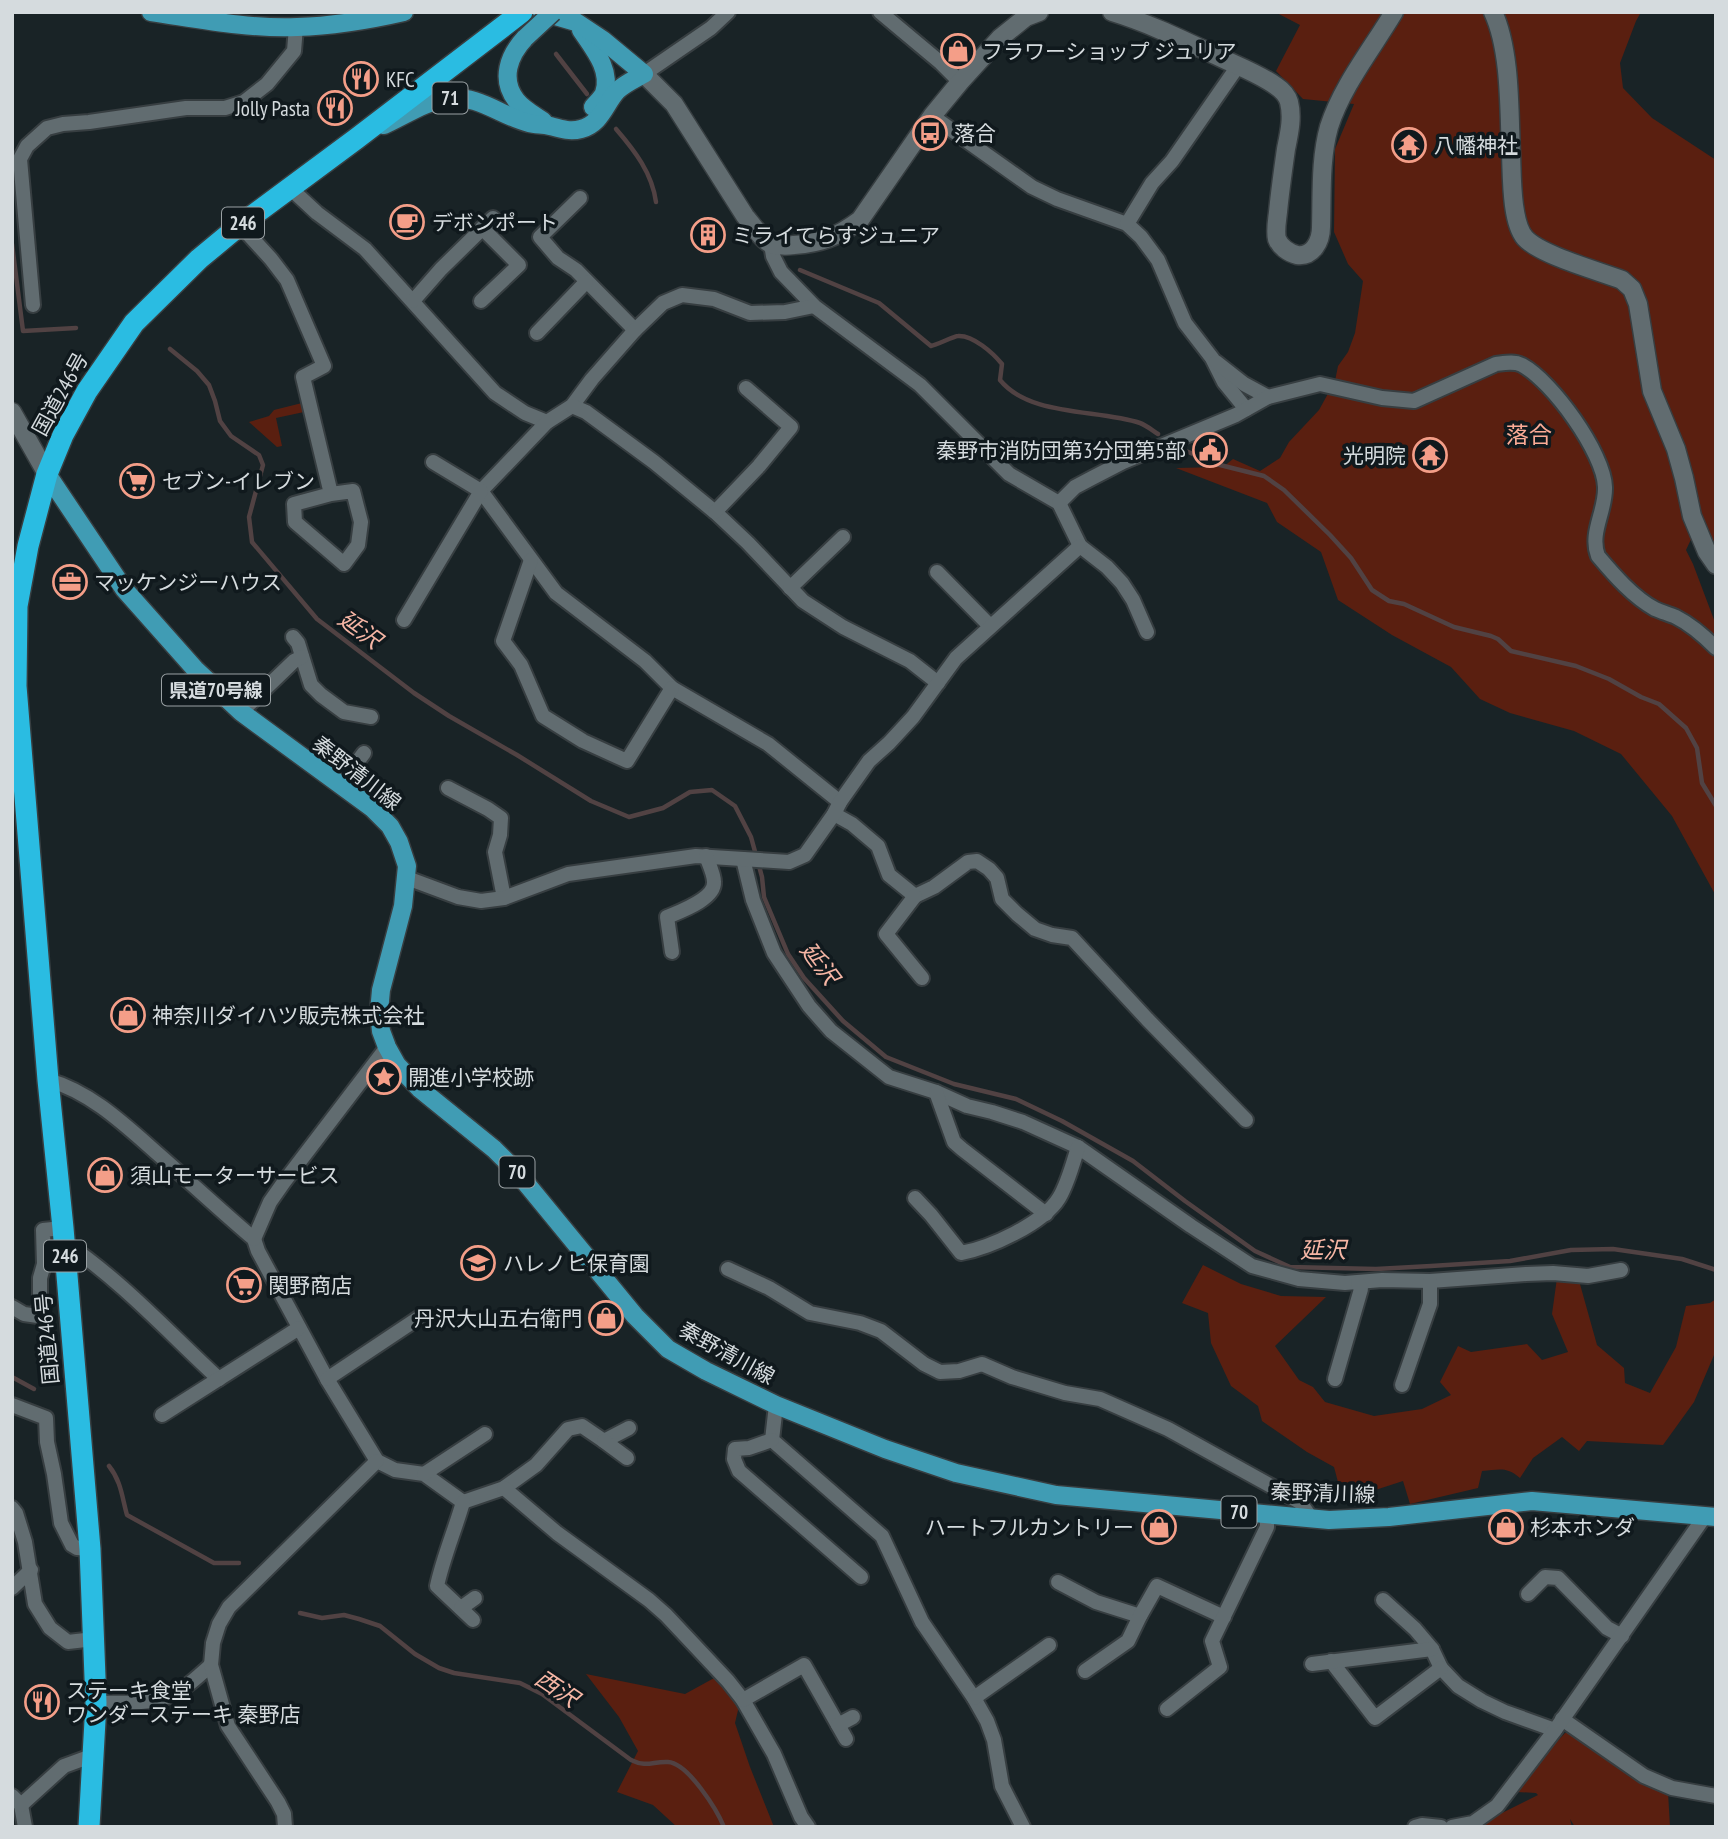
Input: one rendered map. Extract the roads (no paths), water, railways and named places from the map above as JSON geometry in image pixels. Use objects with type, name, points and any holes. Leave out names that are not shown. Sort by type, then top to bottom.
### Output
[{"type":"highway","name":"国道246号","points":[[89,1827],[96,1703],[90,1549],[14,687],[15,605],[28,546],[47,474],[63,435],[87,391],[134,323],[199,259],[240,225],[522,12]]},
{"type":"main road","points":[[151,12],[251,25],[296,27],[378,18],[404,12]]},
{"type":"main road","points":[[542,12],[576,22],[603,40],[644,74],[618,89],[601,116],[594,122],[585,129],[572,131]]},
{"type":"main road","name":"71","points":[[553,12],[519,45],[509,62],[508,82],[519,103],[549,125],[572,131]]},
{"type":"main road","points":[[572,131],[603,94],[605,83],[602,62],[576,22]]},
{"type":"main road","name":"71","points":[[356,139],[422,107],[450,98],[486,104],[528,123],[549,125]]},
{"type":"main road","name":"秦野清川線","points":[[47,474],[124,589],[195,668],[241,712],[372,808],[390,826],[407,866],[407,878],[403,905],[381,990],[379,1012],[381,1031],[387,1047],[397,1065],[420,1089],[494,1149],[516,1171],[626,1306],[668,1349],[776,1405],[885,1449],[956,1473],[1069,1496],[1329,1520],[1389,1517],[1532,1501],[1710,1517]]},
{"type":"street","points":[[728,12],[711,28],[644,74],[674,104],[745,216],[771,244],[773,256],[781,272],[814,306],[920,385],[1009,474],[1059,503],[1080,546],[1122,583],[1147,632]]},
{"type":"street","points":[[880,12],[960,82]]},
{"type":"street","points":[[771,244],[789,246],[829,240],[860,220],[932,116],[960,82],[1000,38],[1026,16],[1039,12]]},
{"type":"street","points":[[1112,12],[1138,20],[1238,66],[1278,87],[1286,95],[1291,119],[1279,194],[1276,236],[1279,244],[1292,254],[1300,255],[1309,253],[1317,244],[1321,230],[1320,206],[1329,127],[1342,96],[1394,12]]},
{"type":"street","points":[[1493,12],[1499,25],[1506,63],[1512,187],[1518,226],[1525,239],[1547,252],[1622,280],[1632,289],[1638,304],[1652,391],[1675,449],[1692,516],[1707,552],[1716,565]]},
{"type":"street","points":[[33,305],[20,159],[26,146],[47,128],[63,124],[186,108],[225,108],[244,102],[267,84],[294,51],[296,27]]},
{"type":"street","points":[[1127,223],[1152,183],[1172,161],[1238,66]]},
{"type":"street","points":[[932,116],[1032,187],[1056,199],[1127,223],[1142,237],[1158,260],[1185,323],[1212,358],[1224,382],[1246,409]]},
{"type":"street","points":[[290,188],[317,214],[365,248],[495,393],[525,413],[547,422]]},
{"type":"street","points":[[580,198],[535,231],[558,258],[576,270],[635,330]]},
{"type":"street","points":[[414,301],[441,269],[488,223],[519,265],[481,301]]},
{"type":"street","points":[[240,225],[287,280],[324,366],[303,377],[331,494]]},
{"type":"street","points":[[537,333],[586,282]]},
{"type":"street","points":[[404,621],[481,491],[547,422],[572,406],[635,330],[663,303],[682,295],[714,299],[750,313],[785,312],[814,306]]},
{"type":"street","points":[[1212,358],[1244,384],[1268,397]]},
{"type":"street","points":[[1059,503],[1075,487],[1092,478],[1268,397],[1320,384],[1382,398],[1414,401],[1496,365],[1508,362],[1520,364],[1534,373],[1562,403],[1597,455],[1605,487],[1604,504],[1596,533],[1595,547],[1598,556],[1638,597],[1693,627],[1716,648]]},
{"type":"street","points":[[715,512],[797,431],[746,388]]},
{"type":"street","points":[[572,406],[586,412],[715,512],[803,601],[843,627],[910,660],[937,683]]},
{"type":"street","points":[[12,412],[47,474]]},
{"type":"street","points":[[433,462],[481,491],[556,593],[645,661],[672,688],[768,744],[878,846],[889,875],[915,896]]},
{"type":"street","points":[[353,491],[361,522],[358,545],[344,564],[295,522],[294,504],[331,494],[353,491]]},
{"type":"street","points":[[790,588],[843,537]]},
{"type":"street","points":[[407,878],[458,897],[481,901],[504,898],[568,874],[706,856],[789,862],[805,855],[869,761],[913,717],[956,658],[1080,546]]},
{"type":"street","points":[[531,560],[503,641],[521,665],[543,716],[583,741],[632,764],[672,688]]},
{"type":"street","points":[[937,572],[990,626]]},
{"type":"street","points":[[12,579],[15,605]]},
{"type":"street","points":[[293,637],[298,643],[311,685],[326,700],[344,712],[371,717]]},
{"type":"street","points":[[241,712],[294,661],[302,657]]},
{"type":"street","points":[[340,785],[364,753]]},
{"type":"street","points":[[448,788],[501,818],[495,852],[504,898]]},
{"type":"street","points":[[672,952],[667,917],[706,898],[714,889],[715,880],[706,856]]},
{"type":"street","points":[[743,859],[753,900],[774,953],[809,1006],[831,1031],[889,1077],[936,1092],[967,1106],[1023,1122],[1078,1147],[1252,1266],[1298,1279],[1358,1283],[1526,1274],[1588,1276],[1621,1270]]},
{"type":"street","points":[[922,978],[902,963],[886,933],[915,896],[933,887],[968,862],[977,861],[997,878],[1002,899],[1017,914],[1035,929],[1072,938],[1246,1120]]},
{"type":"street","points":[[254,1239],[270,1202],[387,1047]]},
{"type":"street","points":[[48,1080],[84,1095],[122,1122],[254,1239],[327,1379],[377,1461],[395,1470],[425,1474],[463,1502]]},
{"type":"street","points":[[936,1092],[954,1142],[1046,1214]]},
{"type":"street","points":[[915,1198],[961,1252],[976,1250],[1025,1228],[1046,1214],[1059,1198],[1078,1147]]},
{"type":"street","points":[[12,1307],[24,1314],[38,1316],[40,1278],[44,1264],[43,1230],[64,1235],[77,1251],[124,1290],[219,1379]]},
{"type":"street","points":[[728,1269],[769,1288],[810,1313],[881,1331],[924,1364],[940,1372],[959,1371],[982,1364],[1012,1377],[1065,1393],[1100,1399],[1168,1429],[1300,1502],[1311,1517]]},
{"type":"street","points":[[1402,1385],[1410,1344],[1430,1304],[1430,1281]]},
{"type":"street","points":[[1335,1379],[1341,1338],[1361,1289],[1358,1283]]},
{"type":"street","points":[[327,1379],[420,1317]]},
{"type":"street","points":[[162,1415],[299,1328]]},
{"type":"street","points":[[12,1405],[46,1418],[47,1442],[61,1523],[72,1545],[90,1549]]},
{"type":"street","points":[[772,1440],[776,1405]]},
{"type":"street","points":[[463,1502],[503,1488],[536,1465],[568,1429],[582,1426],[627,1458]]},
{"type":"street","points":[[604,1441],[629,1428]]},
{"type":"street","points":[[425,1474],[485,1434]]},
{"type":"street","points":[[772,1440],[749,1448],[735,1449],[734,1459],[739,1471],[861,1577]]},
{"type":"street","points":[[772,1440],[882,1536],[922,1622],[987,1721],[994,1740],[1002,1786],[1023,1827]]},
{"type":"street","points":[[285,1827],[284,1814],[278,1802],[228,1726],[211,1665],[213,1643],[219,1624],[229,1607],[377,1461]]},
{"type":"street","points":[[503,1488],[557,1533],[657,1607],[728,1681],[743,1700],[774,1754],[801,1817],[808,1827]]},
{"type":"street","points":[[463,1502],[437,1586],[473,1620]]},
{"type":"street","points":[[12,1508],[16,1513],[31,1570],[35,1604],[50,1628],[68,1642],[94,1639]]},
{"type":"street","points":[[1167,1709],[1220,1667],[1212,1641],[1267,1527],[1267,1514]]},
{"type":"street","points":[[1452,1827],[1473,1824],[1497,1806],[1710,1517]]},
{"type":"street","points":[[12,1588],[31,1570]]},
{"type":"street","points":[[1528,1594],[1545,1577],[1558,1578],[1607,1628],[1622,1636]]},
{"type":"street","points":[[1058,1582],[1096,1602],[1140,1616]]},
{"type":"street","points":[[1085,1671],[1128,1641],[1157,1587],[1224,1617]]},
{"type":"street","points":[[461,1608],[475,1598]]},
{"type":"street","points":[[1383,1600],[1415,1629],[1432,1649],[1441,1668],[1458,1686],[1482,1701],[1505,1712],[1559,1725],[1644,1776],[1672,1788],[1716,1796]]},
{"type":"street","points":[[974,1698],[1049,1645]]},
{"type":"street","points":[[1312,1664],[1432,1649]]},
{"type":"street","points":[[1331,1661],[1375,1718],[1441,1668]]},
{"type":"street","points":[[96,1703],[149,1701],[168,1697],[211,1665]]},
{"type":"street","points":[[743,1700],[804,1665],[846,1740]]},
{"type":"street","points":[[838,1725],[853,1717]]},
{"type":"street","points":[[25,1827],[17,1800],[64,1766],[94,1755]]},
{"type":"street","points":[[1415,1827],[1441,1827]]},
{"type":"waterway","points":[[556,54],[587,94]]},
{"type":"waterway","points":[[616,129],[642,163],[651,181],[656,202]]},
{"type":"waterway","name":"延沢","points":[[12,244],[23,331],[76,328]]},
{"type":"waterway","points":[[800,270],[879,303],[931,346],[958,336],[976,342],[1002,364],[1000,380],[1013,392],[1029,400],[1046,406],[1140,423],[1158,434]]},
{"type":"waterway","name":"延沢","points":[[170,349],[197,371],[209,385],[220,421],[231,436],[259,455],[263,465],[249,517],[252,542],[317,619],[414,693],[591,801],[629,817],[663,808],[690,792],[712,790],[735,806],[751,837],[762,877],[764,897],[788,954],[804,978],[843,1021],[886,1057],[954,1084],[1016,1099],[1062,1121],[1133,1161],[1255,1251],[1290,1267],[1376,1269],[1431,1266],[1510,1261],[1571,1250],[1613,1249],[1682,1259],[1716,1270]]},
{"type":"waterway","points":[[1186,451],[1216,464],[1264,476],[1284,490],[1351,558],[1372,590],[1389,601],[1404,604],[1454,627],[1491,636],[1511,651],[1576,666],[1659,704],[1686,728],[1697,748],[1702,783],[1716,806]]},
{"type":"waterway","name":"西沢","points":[[12,1377],[34,1389]]},
{"type":"waterway","name":"西沢","points":[[109,1466],[119,1483],[127,1515],[214,1563],[239,1563]]},
{"type":"waterway","name":"西沢","points":[[300,1613],[322,1618],[344,1615],[380,1626],[415,1654],[439,1668],[454,1673],[520,1683],[542,1694],[631,1760],[646,1764],[676,1764],[693,1779],[724,1827]]},
{"type":"place","name":"フラワーショップ ジュリア","points":[[958,51]]},
{"type":"place","name":"KFC","points":[[361,79]]},
{"type":"place","name":"Jolly Pasta","points":[[335,108]]},
{"type":"place","name":"落合","points":[[930,133]]},
{"type":"place","name":"八幡神社","points":[[1409,145]]},
{"type":"place","name":"デボンポート","points":[[407,222]]},
{"type":"place","name":"ミライてらすジュニア","points":[[708,235]]},
{"type":"place","name":"秦野市消防団第3分団第5部","points":[[1210,450]]},
{"type":"place","name":"光明院","points":[[1430,455]]},
{"type":"place","name":"セブン-イレブン","points":[[137,481]]},
{"type":"place","name":"マッケンジーハウス","points":[[70,582]]},
{"type":"place","name":"神奈川ダイハツ販売株式会社","points":[[128,1015]]},
{"type":"place","name":"開進小学校跡","points":[[384,1077]]},
{"type":"place","name":"須山モーターサービス","points":[[105,1175]]},
{"type":"place","name":"ハレノヒ保育園","points":[[478,1263]]},
{"type":"place","name":"関野商店","points":[[244,1285]]},
{"type":"place","name":"丹沢大山五右衛門","points":[[606,1318]]},
{"type":"place","name":"ハートフルカントリー","points":[[1159,1527]]},
{"type":"place","name":"杉本ホンダ","points":[[1506,1527]]},
{"type":"place","name":"ステーキ食堂 ワンダーステーキ 秦野店","points":[[42,1702]]},
{"type":"district","name":"落合","points":[[1529,434]]}]
